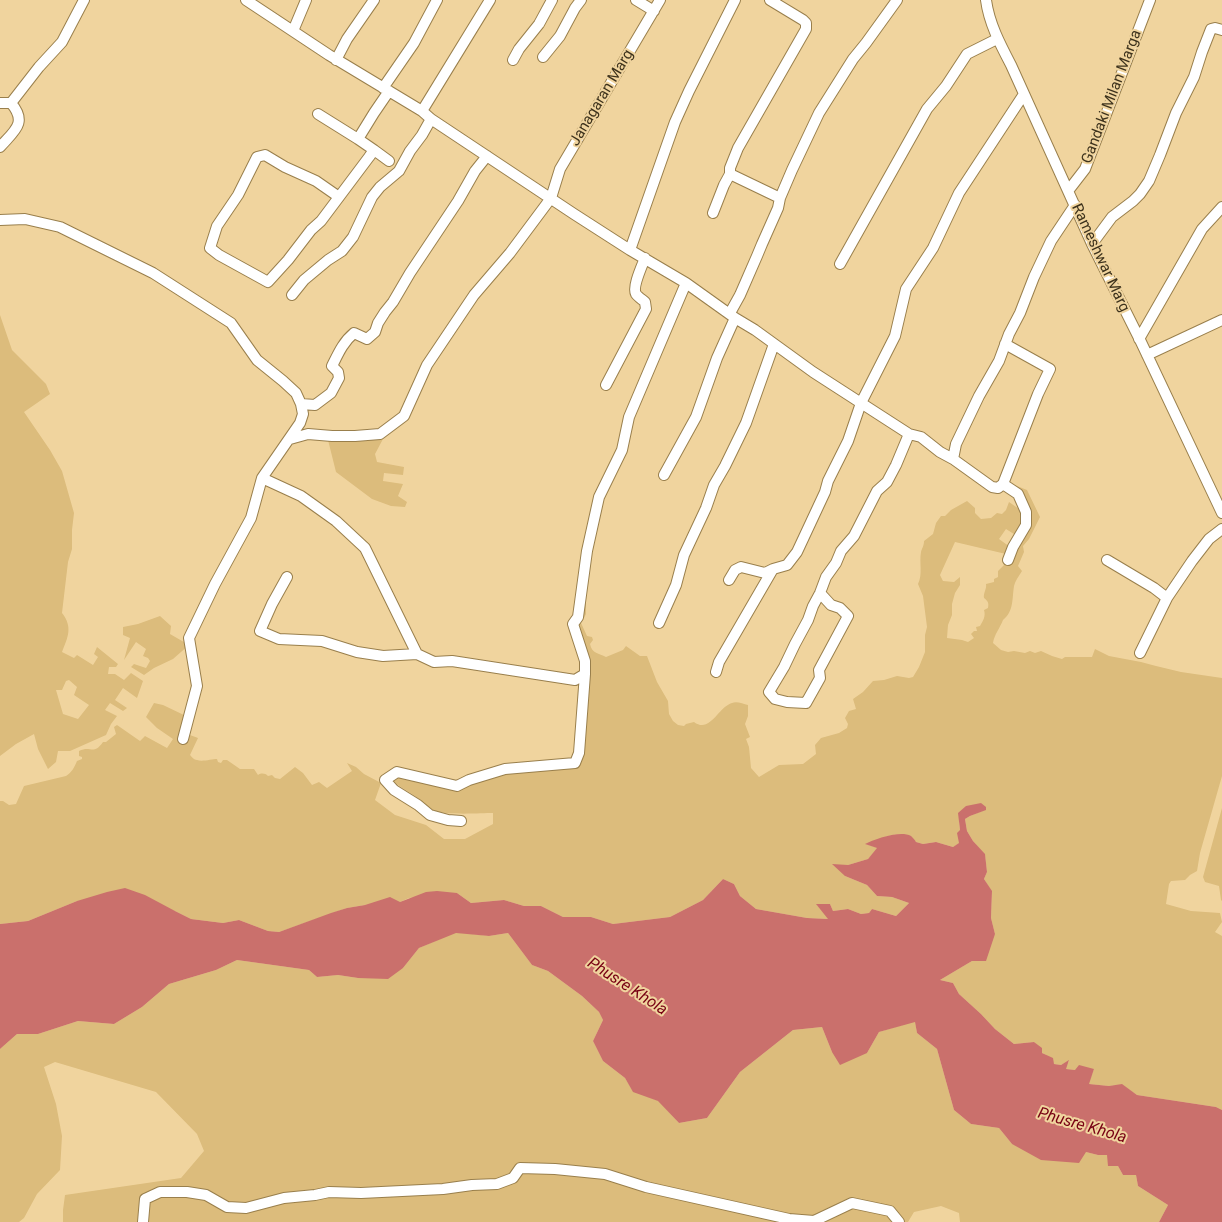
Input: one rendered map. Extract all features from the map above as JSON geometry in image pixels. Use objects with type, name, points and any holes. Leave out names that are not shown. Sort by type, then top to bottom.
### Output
[{"type":"street","points":[[11,103],[39,67],[62,42],[84,0]]},
{"type":"street","points":[[246,0],[261,4],[293,31],[336,60],[422,111],[431,119],[630,250],[686,283],[812,372],[909,434],[921,437],[992,487],[998,488],[1003,484],[1038,394],[1050,369],[1006,344]]},
{"type":"street","points":[[293,31],[306,0]]},
{"type":"street","points":[[336,60],[347,38],[374,0]]},
{"type":"street","points":[[358,139],[437,0]]},
{"type":"street","points":[[422,111],[490,0]]},
{"type":"street","points":[[513,60],[518,49],[539,24],[552,0]]},
{"type":"street","points":[[543,57],[560,36],[581,0]]},
{"type":"street","points":[[636,0],[654,11]]},
{"type":"street","name":"Janagaran Marg","points":[[290,439],[308,434],[355,436],[380,434],[404,416],[427,365],[474,295],[510,253],[551,198],[560,169],[660,0]]},
{"type":"street","points":[[630,250],[675,122],[734,0]]},
{"type":"street","points":[[713,213],[730,174],[730,168],[738,148],[806,29],[806,23],[803,20],[770,0]]},
{"type":"street","points":[[664,475],[696,417],[740,295],[778,208],[780,198],[792,170],[819,113],[853,59],[897,0]]},
{"type":"street","name":"Rameshwar Marg","points":[[986,0],[996,38],[1011,65],[1092,244],[1222,513]]},
{"type":"street","name":"Gandaki Milan Marga","points":[[1068,191],[1084,169],[1150,0]]},
{"type":"street","points":[[1092,244],[1112,217],[1133,202],[1149,181],[1176,113],[1194,77],[1211,29],[1222,30]]},
{"type":"street","points":[[840,264],[928,109],[967,54],[996,38]]},
{"type":"street","points":[[730,580],[735,570],[741,567],[765,573],[787,565],[796,552],[848,440],[861,403],[896,336],[906,289],[933,248],[959,193],[1024,94]]},
{"type":"street","points":[[0,103],[11,103],[17,110],[20,118],[17,127],[0,148]]},
{"type":"street","points":[[318,114],[389,161]]},
{"type":"street","points":[[292,295],[304,280],[342,251],[354,237],[372,197],[380,187],[399,171],[431,119]]},
{"type":"street","points":[[339,197],[316,181],[285,167],[265,155],[257,157],[238,195],[217,226],[210,248],[268,282],[311,230],[321,221],[339,197],[374,150]]},
{"type":"street","points":[[301,404],[315,405],[331,393],[339,378],[338,372],[332,366],[342,347],[354,333],[367,340],[375,332],[378,323],[414,266],[458,201],[475,171],[487,156]]},
{"type":"street","points":[[730,174],[780,198]]},
{"type":"street","points":[[953,459],[956,444],[979,396],[999,361],[1009,334],[1051,241],[1075,205]]},
{"type":"street","points":[[1139,339],[1202,229],[1222,207]]},
{"type":"street","points":[[0,220],[25,219],[60,227],[153,273],[231,323],[257,360],[296,393],[301,404],[303,414],[300,423],[262,478],[252,518],[215,584],[189,638],[197,686],[183,738]]},
{"type":"street","points":[[606,385],[646,309],[645,302],[637,295],[635,290],[645,258]]},
{"type":"street","points":[[461,821],[448,820],[430,814],[394,790],[385,780],[397,772],[457,786],[469,780],[505,769],[575,763],[579,752],[585,674],[584,661],[573,624],[578,617],[587,551],[599,497],[622,450],[629,417],[686,283]]},
{"type":"street","points":[[1147,355],[1222,320]]},
{"type":"street","points":[[659,623],[676,585],[684,555],[706,508],[714,485],[746,423],[774,344]]},
{"type":"street","points":[[820,593],[831,605],[840,608],[848,616],[819,670],[820,678],[806,703],[775,699],[769,692],[808,620],[826,577],[836,563],[841,551],[854,536],[877,491],[886,482],[896,465],[909,434]]},
{"type":"street","points":[[262,478],[301,496],[336,521],[365,548],[416,654]]},
{"type":"street","points":[[1003,484],[1018,494],[1026,512],[1026,526],[1013,547],[1008,560]]},
{"type":"street","points":[[1140,652],[1167,598],[1208,540],[1222,529]]},
{"type":"street","points":[[1106,560],[1154,588],[1167,598]]},
{"type":"street","points":[[716,672],[719,662],[773,569]]},
{"type":"street","points":[[287,578],[272,604],[260,631],[279,639],[322,641],[357,652],[383,656],[416,654],[434,662],[452,660],[575,680],[585,674]]},
{"type":"street","points":[[143,1222],[146,1199],[160,1192],[187,1192],[206,1195],[227,1207],[246,1208],[284,1198],[329,1192],[361,1193],[497,1184],[513,1178],[520,1168],[605,1174],[646,1188],[789,1219],[814,1221],[852,1203],[890,1211],[898,1222]]},
{"type":"shaded area","points":[[0,315],[12,350],[46,384],[50,394],[24,412],[62,471],[74,513],[72,549],[68,562],[62,613],[67,623],[68,632],[62,652],[74,658],[77,655],[93,665],[98,657],[94,654],[97,647],[118,664],[116,667],[109,667],[108,674],[115,674],[124,680],[131,673],[143,681],[137,698],[123,688],[115,700],[127,708],[123,711],[110,703],[105,710],[117,716],[106,735],[70,751],[58,751],[56,762],[48,769],[38,749],[34,734],[0,756]],"holes":[[[69,680],[77,687],[74,695],[89,705],[78,719],[63,714],[56,690],[62,690],[66,681]]]},
{"type":"shaded area","points":[[383,439],[375,454],[377,462],[404,467],[403,475],[384,473],[383,481],[403,484],[398,496],[407,502],[405,507],[391,506],[372,499],[336,472],[328,440]]},
{"type":"shaded area","points":[[1007,482],[1027,490],[1040,517],[1029,539],[1023,546],[1024,552],[1018,566],[1022,571],[1016,580],[1011,609],[1003,620],[993,643],[1001,650],[1008,652],[1025,653],[1030,651],[1035,653],[1041,651],[1062,659],[1065,657],[1092,657],[1095,649],[1109,656],[1181,672],[1222,678],[1222,776],[1200,853],[1197,871],[1185,880],[1171,881],[1166,904],[1191,911],[1220,913],[1222,922],[1215,932],[1222,936],[1222,1110],[1216,1107],[1137,1095],[1122,1085],[1088,1084],[1094,1069],[1065,1069],[1069,1061],[1061,1065],[1054,1064],[1034,1042],[1014,1044],[995,1029],[959,994],[953,983],[940,980],[972,961],[995,934],[991,918],[992,892],[984,879],[987,872],[985,855],[967,831],[965,819],[982,811],[981,803],[959,822],[960,843],[953,847],[936,842],[923,844],[905,835],[893,835],[866,844],[878,848],[868,859],[848,865],[845,876],[867,885],[877,896],[892,897],[909,903],[896,916],[872,909],[869,913],[861,914],[848,909],[833,911],[830,904],[817,905],[829,919],[807,918],[756,909],[740,896],[734,884],[723,879],[703,900],[670,917],[613,924],[591,917],[563,917],[541,906],[524,906],[504,900],[471,903],[457,893],[409,898],[400,902],[347,908],[279,932],[268,931],[239,920],[223,923],[191,919],[175,911],[77,901],[28,921],[0,924],[0,801],[9,805],[16,804],[24,786],[66,776],[73,770],[77,761],[82,759],[79,756],[79,751],[97,748],[103,742],[106,742],[116,734],[114,727],[117,725],[140,741],[145,736],[167,748],[173,739],[157,728],[146,717],[154,703],[163,705],[186,716],[186,736],[190,735],[198,738],[190,755],[196,760],[217,759],[221,763],[223,760],[227,760],[240,769],[254,769],[258,775],[272,775],[280,779],[295,767],[303,773],[312,785],[319,782],[327,788],[352,771],[347,763],[381,783],[375,800],[395,815],[426,825],[444,839],[465,839],[493,824],[493,813],[443,813],[431,809],[393,780],[403,775],[457,788],[511,770],[561,765],[577,768],[586,717],[578,625],[579,617],[586,601],[586,614],[584,618],[580,618],[587,636],[592,637],[593,640],[590,644],[592,650],[606,657],[623,650],[626,646],[640,656],[647,656],[657,682],[668,701],[669,714],[678,725],[684,726],[694,722],[705,725],[727,705],[738,702],[748,705],[748,716],[745,724],[750,737],[746,739],[749,747],[751,768],[759,777],[779,765],[803,764],[816,754],[815,745],[821,738],[839,733],[847,728],[848,724],[845,718],[849,711],[856,709],[853,699],[873,681],[897,676],[913,677],[919,667],[925,652],[927,627],[923,596],[918,584],[921,552],[924,541],[933,534],[936,523],[941,516],[945,516],[951,510],[967,501],[975,508],[975,513],[981,519],[991,518],[997,513],[1002,514],[1009,502],[1022,511],[1025,518],[1017,536],[1006,529],[999,539],[1010,547],[1006,554],[955,542],[940,575],[943,581],[954,582],[960,577],[960,585],[955,593],[952,604],[952,615],[948,625],[947,638],[968,642],[974,638],[971,634],[977,631],[976,627],[980,626],[984,618],[984,610],[988,608],[988,602],[984,598],[986,584],[994,582],[994,579],[998,577],[998,571],[1005,564],[1029,520]]},
{"type":"shaded area","points":[[160,616],[171,626],[170,634],[189,645],[173,659],[144,675],[131,667],[134,664],[146,668],[150,661],[143,656],[146,649],[136,642],[124,660],[130,638],[123,635],[123,627]]},
{"type":"shaded area","points":[[1222,808],[1222,901],[1219,886],[1205,882],[1203,877]]},
{"type":"shaded area","points":[[456,932],[489,936],[508,933],[532,965],[548,971],[582,996],[599,1012],[603,1020],[593,1041],[603,1061],[625,1078],[633,1091],[659,1101],[679,1123],[707,1118],[740,1072],[793,1030],[822,1027],[832,1052],[867,1053],[879,1032],[915,1021],[917,1033],[937,1049],[954,1110],[971,1124],[999,1128],[1012,1144],[1107,1155],[1118,1166],[1123,1175],[1136,1175],[1138,1186],[1168,1205],[1159,1222],[960,1222],[959,1213],[941,1206],[914,1212],[908,1222],[63,1222],[65,1195],[181,1178],[204,1151],[197,1134],[156,1092],[55,1062],[44,1067],[56,1104],[62,1136],[60,1170],[37,1194],[24,1218],[19,1222],[0,1222],[0,1049],[17,1034],[38,1034],[78,1021],[114,1024],[142,1007],[169,984],[216,970],[237,960],[309,970],[317,977],[338,975],[358,978],[403,968],[419,948]]},
{"type":"water","name":"Phusre Khola","points":[[981,803],[986,807],[986,810],[965,819],[967,831],[985,854],[987,872],[984,879],[992,891],[991,918],[995,934],[986,961],[972,961],[940,980],[953,983],[959,994],[995,1029],[1014,1044],[1034,1042],[1042,1048],[1042,1053],[1053,1058],[1054,1064],[1061,1065],[1069,1060],[1066,1069],[1075,1070],[1079,1065],[1094,1069],[1089,1084],[1109,1086],[1122,1084],[1137,1095],[1216,1107],[1222,1110],[1222,1222],[1159,1222],[1168,1205],[1138,1186],[1136,1175],[1123,1175],[1118,1166],[1108,1166],[1107,1155],[1086,1152],[1079,1163],[1041,1160],[1012,1144],[999,1128],[971,1124],[954,1110],[937,1049],[917,1033],[915,1022],[879,1032],[867,1053],[840,1065],[832,1052],[822,1027],[793,1030],[740,1072],[707,1118],[679,1123],[658,1101],[633,1092],[625,1078],[603,1061],[593,1041],[603,1020],[599,1012],[582,996],[548,971],[532,965],[508,933],[489,936],[456,933],[419,948],[403,968],[388,979],[338,975],[317,977],[309,970],[237,960],[216,970],[169,984],[142,1007],[114,1024],[78,1021],[38,1034],[17,1034],[0,1049],[0,924],[28,921],[77,901],[107,892],[125,888],[145,895],[191,919],[223,923],[239,920],[268,931],[279,932],[347,908],[365,905],[390,897],[400,902],[426,892],[437,891],[457,893],[471,903],[504,900],[524,906],[541,906],[563,917],[591,917],[613,924],[670,917],[703,900],[723,879],[734,884],[740,896],[756,909],[807,918],[828,919],[816,904],[830,904],[833,911],[848,909],[861,914],[869,913],[872,909],[896,916],[909,903],[892,897],[877,896],[867,885],[845,876],[832,864],[848,865],[868,859],[877,848],[865,844],[901,834],[911,836],[916,842],[923,844],[936,842],[953,847],[959,843],[957,833],[960,830],[958,813],[966,806]]}]
